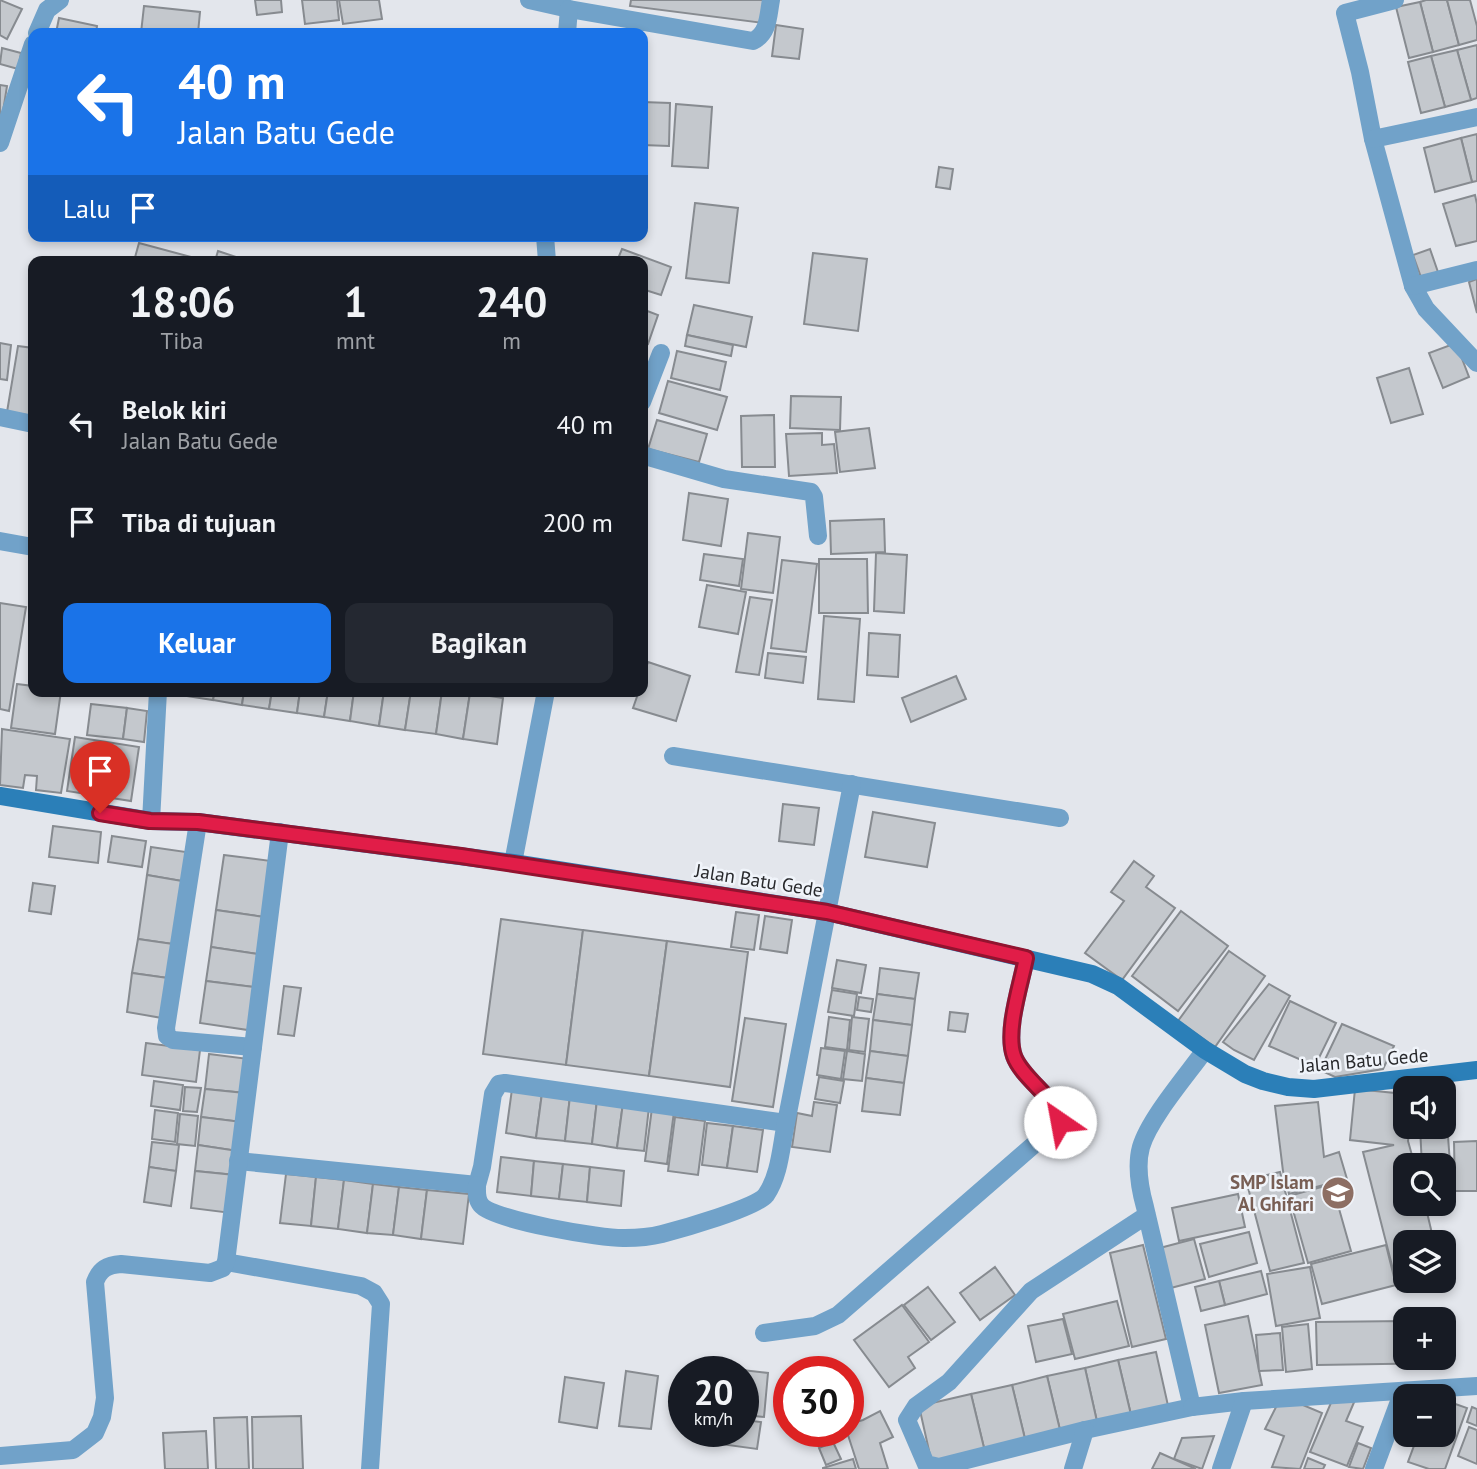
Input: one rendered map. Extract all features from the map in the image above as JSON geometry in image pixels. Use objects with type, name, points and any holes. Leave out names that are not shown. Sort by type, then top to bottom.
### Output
[{"type":"street","points":[[39,28],[47,10],[59,0]]},
{"type":"street","points":[[529,0],[569,9],[621,9],[753,40],[765,30],[771,0]]},
{"type":"street","points":[[1395,0],[1345,13],[1373,139],[1413,286],[1426,309],[1477,363]]},
{"type":"street","points":[[567,28],[569,9]]},
{"type":"street","points":[[0,143],[28,59]]},
{"type":"street","points":[[1373,139],[1477,117]]},
{"type":"street","points":[[1413,286],[1477,270]]},
{"type":"street","points":[[648,387],[661,353]]},
{"type":"street","points":[[0,417],[28,423]]},
{"type":"street","points":[[648,457],[724,479],[811,492],[814,497],[818,536]]},
{"type":"street","points":[[0,541],[28,546]]},
{"type":"street","points":[[150,821],[158,697]]},
{"type":"street","points":[[513,863],[543,697]]},
{"type":"street","points":[[673,756],[1060,818]]},
{"type":"street","points":[[786,1123],[499,1084],[493,1094],[477,1198],[481,1207],[495,1214],[559,1230],[621,1238],[659,1235],[736,1211],[764,1197],[774,1178],[786,1123],[852,784]]},
{"type":"street","name":"Jalan Batu Gede","points":[[0,796],[150,821],[198,822],[513,863],[827,912],[1092,974],[1111,982],[1205,1051],[1245,1074],[1288,1087],[1314,1089],[1477,1070]]},
{"type":"street","points":[[198,822],[166,1028],[167,1036],[173,1040],[253,1047]]},
{"type":"street","points":[[1,1449],[73,1450],[95,1433],[102,1418],[105,1398],[95,1282],[103,1269],[121,1264],[210,1273],[223,1268],[226,1262],[280,832]]},
{"type":"street","points":[[764,1333],[816,1326],[838,1315],[1060,1122],[1060,1115],[1055,1107],[1023,1073],[1013,1055],[1011,1031],[1026,958]]},
{"type":"street","points":[[1192,1407],[1146,1215],[1138,1163],[1140,1148],[1147,1132],[1205,1051]]},
{"type":"street","points":[[239,1161],[477,1185]]},
{"type":"street","points":[[1146,1215],[1031,1291],[949,1382],[916,1406],[906,1420],[926,1464],[934,1468],[1085,1430],[1192,1407],[1393,1392]]},
{"type":"street","points":[[226,1262],[361,1286],[374,1293],[381,1304],[370,1469]]},
{"type":"street","points":[[1456,1387],[1477,1386]]},
{"type":"street","points":[[1221,1469],[1244,1401]]},
{"type":"street","points":[[1374,1469],[1393,1418]]},
{"type":"street","points":[[1073,1469],[1085,1430]]},
{"type":"building","points":[[0,0],[22,9],[7,39],[0,35]]},
{"type":"building","points":[[255,0],[281,0],[282,12],[257,15]]},
{"type":"building","points":[[302,0],[337,0],[339,20],[305,24]]},
{"type":"building","points":[[339,0],[379,0],[382,19],[343,24]]},
{"type":"building","points":[[631,0],[766,0],[763,23],[630,6]]},
{"type":"building","points":[[1447,0],[1459,45],[1433,52],[1420,2]]},
{"type":"building","points":[[1447,0],[1470,0],[1477,26],[1477,40],[1459,45]]},
{"type":"building","points":[[1420,2],[1433,52],[1409,58],[1396,7]]},
{"type":"building","points":[[144,6],[200,12],[198,28],[142,28]]},
{"type":"building","points":[[59,18],[97,26],[97,28],[57,28]]},
{"type":"building","points":[[776,25],[803,29],[799,59],[772,56]]},
{"type":"building","points":[[1477,45],[1477,98],[1471,100],[1457,50]]},
{"type":"building","points":[[2,48],[21,53],[18,69],[0,64]]},
{"type":"building","points":[[1457,50],[1471,100],[1445,107],[1431,56]]},
{"type":"building","points":[[1431,56],[1445,107],[1421,113],[1408,62]]},
{"type":"building","points":[[0,85],[7,86],[2,118],[0,117]]},
{"type":"building","points":[[648,102],[670,103],[669,146],[648,145]]},
{"type":"building","points":[[676,104],[712,107],[708,168],[672,166]]},
{"type":"building","points":[[1477,134],[1477,181],[1472,182],[1461,138]]},
{"type":"building","points":[[1461,138],[1472,182],[1435,192],[1424,148]]},
{"type":"building","points":[[939,167],[953,169],[950,189],[936,187]]},
{"type":"building","points":[[1475,195],[1477,241],[1456,246],[1443,204]]},
{"type":"building","points":[[695,203],[738,208],[729,283],[686,278]]},
{"type":"building","points":[[139,243],[187,256],[135,256]]},
{"type":"building","points":[[622,249],[641,256],[619,256]]},
{"type":"building","points":[[1430,249],[1439,275],[1422,280],[1413,255]]},
{"type":"building","points":[[218,251],[233,256],[216,256]]},
{"type":"building","points":[[813,253],[867,259],[858,331],[804,324]]},
{"type":"building","points":[[648,259],[671,267],[661,295],[648,291]]},
{"type":"building","points":[[1477,279],[1477,313],[1469,282]]},
{"type":"building","points":[[694,305],[752,317],[746,347],[687,335]]},
{"type":"building","points":[[648,311],[658,315],[648,344]]},
{"type":"building","points":[[687,335],[733,345],[731,356],[685,346]]},
{"type":"building","points":[[0,343],[11,345],[7,380],[0,379]]},
{"type":"building","points":[[1456,343],[1469,377],[1443,388],[1429,353]]},
{"type":"building","points":[[18,346],[28,347],[28,415],[7,412]]},
{"type":"building","points":[[677,351],[726,362],[720,390],[671,378]]},
{"type":"building","points":[[1409,368],[1423,414],[1391,423],[1377,378]]},
{"type":"building","points":[[668,381],[727,397],[717,430],[659,413]]},
{"type":"building","points":[[791,396],[841,397],[840,430],[790,428]]},
{"type":"building","points":[[774,415],[775,467],[742,467],[741,416]]},
{"type":"building","points":[[657,420],[707,434],[699,462],[648,449]]},
{"type":"building","points":[[869,428],[875,468],[840,472],[835,432]]},
{"type":"building","points":[[822,433],[822,445],[834,444],[837,473],[789,476],[786,434]]},
{"type":"building","points":[[689,493],[728,499],[721,546],[683,540]]},
{"type":"building","points":[[884,519],[885,552],[831,554],[830,521]]},
{"type":"building","points":[[748,533],[780,537],[773,593],[741,589]]},
{"type":"building","points":[[876,553],[907,555],[904,613],[874,611]]},
{"type":"building","points":[[704,554],[743,559],[739,586],[700,580]]},
{"type":"building","points":[[819,559],[867,559],[868,613],[819,613]]},
{"type":"building","points":[[782,560],[817,564],[806,652],[771,648]]},
{"type":"building","points":[[707,585],[746,592],[738,634],[699,627]]},
{"type":"building","points":[[750,597],[772,600],[759,675],[736,672]]},
{"type":"building","points":[[0,603],[26,607],[9,711],[0,709]]},
{"type":"building","points":[[824,616],[860,619],[854,702],[818,699]]},
{"type":"building","points":[[869,633],[900,635],[898,677],[867,675]]},
{"type":"building","points":[[768,653],[806,657],[803,683],[765,678]]},
{"type":"building","points":[[648,662],[690,676],[676,721],[633,708],[637,697],[648,697]]},
{"type":"building","points":[[956,676],[966,699],[911,722],[902,698]]},
{"type":"building","points":[[17,684],[28,685],[28,697],[60,697],[55,734],[11,728]]},
{"type":"building","points":[[193,697],[214,697],[213,700]]},
{"type":"building","points":[[214,697],[243,697],[242,705],[213,700]]},
{"type":"building","points":[[243,697],[271,697],[269,709],[242,705]]},
{"type":"building","points":[[271,697],[299,697],[297,713],[269,709]]},
{"type":"building","points":[[299,697],[327,697],[324,717],[297,713]]},
{"type":"building","points":[[327,697],[353,697],[350,721],[324,717]]},
{"type":"building","points":[[353,697],[383,697],[379,726],[350,721]]},
{"type":"building","points":[[383,697],[410,697],[405,730],[379,726]]},
{"type":"building","points":[[410,697],[441,697],[436,734],[405,730]]},
{"type":"building","points":[[441,697],[469,697],[463,739],[436,734]]},
{"type":"building","points":[[469,697],[503,698],[497,744],[463,739]]},
{"type":"building","points":[[91,704],[127,708],[123,739],[87,735]]},
{"type":"building","points":[[127,708],[147,711],[144,742],[123,739]]},
{"type":"building","points":[[2,729],[70,739],[61,793],[36,790],[37,776],[25,775],[23,788],[0,785]]},
{"type":"building","points":[[75,737],[139,747],[131,801],[67,791]]},
{"type":"building","points":[[783,804],[819,808],[814,845],[779,841]]},
{"type":"building","points":[[873,812],[935,823],[927,867],[865,857]]},
{"type":"building","points":[[53,826],[101,832],[98,863],[49,857]]},
{"type":"building","points":[[112,836],[146,841],[142,867],[108,862]]},
{"type":"building","points":[[151,847],[186,852],[182,881],[147,875]]},
{"type":"building","points":[[224,855],[271,861],[264,917],[216,910]]},
{"type":"building","points":[[1134,861],[1154,876],[1146,887],[1175,908],[1122,980],[1085,953],[1124,901],[1111,892]]},
{"type":"building","points":[[147,875],[182,881],[173,944],[138,939]]},
{"type":"building","points":[[33,883],[55,886],[51,914],[29,911]]},
{"type":"building","points":[[216,910],[264,917],[258,954],[211,947]]},
{"type":"building","points":[[1181,911],[1228,946],[1178,1011],[1132,976]]},
{"type":"building","points":[[736,912],[759,915],[754,950],[731,947]]},
{"type":"building","points":[[765,916],[792,920],[787,953],[760,949]]},
{"type":"building","points":[[501,919],[583,930],[566,1065],[483,1054]]},
{"type":"building","points":[[583,930],[667,941],[649,1076],[566,1065]]},
{"type":"building","points":[[138,939],[173,944],[168,978],[132,973]]},
{"type":"building","points":[[667,941],[748,952],[730,1087],[649,1076]]},
{"type":"building","points":[[211,947],[258,954],[254,987],[206,981]]},
{"type":"building","points":[[1229,951],[1265,976],[1215,1047],[1178,1021]]},
{"type":"building","points":[[837,960],[866,965],[861,993],[832,988]]},
{"type":"building","points":[[880,968],[919,973],[915,999],[877,994]]},
{"type":"building","points":[[132,973],[168,978],[162,1018],[127,1012]]},
{"type":"building","points":[[206,981],[254,987],[248,1030],[200,1023]]},
{"type":"building","points":[[1269,984],[1290,996],[1254,1060],[1223,1042]]},
{"type":"building","points":[[284,986],[301,988],[294,1036],[278,1034]]},
{"type":"building","points":[[832,990],[857,994],[854,1016],[828,1012]]},
{"type":"building","points":[[877,994],[915,999],[912,1025],[873,1020]]},
{"type":"building","points":[[859,997],[873,999],[871,1012],[857,1010]]},
{"type":"building","points":[[1290,1001],[1336,1023],[1315,1066],[1269,1046]]},
{"type":"building","points":[[950,1012],[968,1014],[965,1032],[948,1030]]},
{"type":"building","points":[[829,1017],[850,1020],[847,1050],[825,1047]]},
{"type":"building","points":[[852,1017],[869,1019],[865,1052],[849,1050]]},
{"type":"building","points":[[745,1018],[786,1024],[773,1107],[732,1101]]},
{"type":"building","points":[[873,1020],[912,1025],[908,1056],[870,1051]]},
{"type":"building","points":[[1342,1024],[1394,1046],[1383,1069],[1335,1077],[1320,1070]]},
{"type":"building","points":[[146,1043],[200,1050],[196,1082],[142,1075]]},
{"type":"building","points":[[821,1048],[845,1051],[841,1079],[817,1075]]},
{"type":"building","points":[[847,1051],[865,1054],[862,1081],[843,1079]]},
{"type":"building","points":[[870,1051],[908,1056],[904,1083],[866,1078]]},
{"type":"building","points":[[209,1054],[249,1059],[245,1093],[205,1089]]},
{"type":"building","points":[[819,1077],[844,1081],[840,1103],[815,1099]]},
{"type":"building","points":[[866,1078],[904,1083],[900,1115],[862,1111]]},
{"type":"building","points":[[154,1081],[183,1085],[180,1110],[151,1106]]},
{"type":"building","points":[[185,1087],[201,1088],[197,1112],[183,1111]]},
{"type":"building","points":[[205,1089],[245,1093],[242,1122],[201,1117]]},
{"type":"building","points":[[512,1089],[542,1093],[536,1138],[506,1133]]},
{"type":"building","points":[[1355,1089],[1393,1093],[1393,1139],[1408,1139],[1411,1153],[1393,1153],[1393,1216],[1428,1216],[1431,1230],[1393,1230],[1393,1269],[1363,1152],[1394,1145],[1350,1140]]},
{"type":"building","points":[[542,1093],[570,1096],[565,1141],[536,1138]]},
{"type":"building","points":[[570,1096],[597,1100],[592,1144],[565,1141]]},
{"type":"building","points":[[597,1100],[623,1103],[617,1148],[592,1144]]},
{"type":"building","points":[[814,1102],[837,1105],[830,1152],[792,1147],[797,1113],[812,1116]]},
{"type":"building","points":[[1318,1102],[1324,1157],[1339,1152],[1347,1179],[1289,1194],[1283,1171],[1275,1106]]},
{"type":"building","points":[[623,1103],[649,1107],[644,1151],[617,1148]]},
{"type":"building","points":[[652,1108],[674,1112],[667,1164],[645,1161]]},
{"type":"building","points":[[155,1110],[178,1113],[175,1142],[152,1139]]},
{"type":"building","points":[[180,1114],[198,1116],[195,1146],[177,1144]]},
{"type":"building","points":[[201,1117],[242,1122],[238,1151],[198,1145]]},
{"type":"building","points":[[675,1117],[705,1121],[698,1175],[668,1171]]},
{"type":"building","points":[[707,1123],[733,1126],[727,1168],[702,1165]]},
{"type":"building","points":[[733,1126],[763,1130],[757,1172],[727,1168]]},
{"type":"building","points":[[1421,1139],[1448,1139],[1449,1153],[1421,1153]]},
{"type":"building","points":[[1477,1141],[1477,1191],[1456,1191],[1454,1142]]},
{"type":"building","points":[[152,1142],[179,1145],[176,1171],[149,1167]]},
{"type":"building","points":[[198,1145],[238,1151],[235,1175],[195,1171]]},
{"type":"building","points":[[501,1157],[534,1161],[531,1196],[497,1192]]},
{"type":"building","points":[[534,1161],[563,1164],[559,1199],[531,1196]]},
{"type":"building","points":[[563,1164],[590,1167],[587,1202],[559,1199]]},
{"type":"building","points":[[149,1167],[176,1171],[171,1206],[144,1202]]},
{"type":"building","points":[[590,1167],[624,1171],[621,1206],[587,1202]]},
{"type":"building","points":[[195,1171],[235,1175],[231,1213],[191,1208]]},
{"type":"building","points":[[1280,1172],[1304,1263],[1270,1271],[1246,1180]]},
{"type":"building","points":[[286,1174],[316,1177],[311,1226],[280,1223]]},
{"type":"building","points":[[316,1177],[344,1180],[338,1229],[311,1226]]},
{"type":"building","points":[[344,1180],[373,1184],[367,1233],[338,1229]]},
{"type":"building","points":[[373,1184],[399,1187],[393,1235],[367,1233]]},
{"type":"building","points":[[1332,1184],[1351,1251],[1308,1263],[1289,1196]]},
{"type":"building","points":[[399,1187],[427,1190],[421,1239],[393,1235]]},
{"type":"building","points":[[427,1190],[469,1194],[463,1244],[421,1239]]},
{"type":"building","points":[[1238,1194],[1245,1227],[1179,1241],[1172,1208]]},
{"type":"building","points":[[1249,1232],[1257,1263],[1209,1277],[1200,1244]]},
{"type":"building","points":[[1194,1239],[1205,1279],[1167,1289],[1156,1249]]},
{"type":"building","points":[[1143,1245],[1166,1339],[1132,1347],[1110,1253]]},
{"type":"building","points":[[1386,1245],[1393,1273],[1393,1286],[1322,1304],[1311,1264]]},
{"type":"building","points":[[995,1267],[1015,1295],[980,1320],[960,1293]]},
{"type":"building","points":[[1310,1267],[1320,1318],[1276,1326],[1267,1274]]},
{"type":"building","points":[[1261,1271],[1267,1294],[1225,1305],[1219,1281]]},
{"type":"building","points":[[1219,1281],[1225,1305],[1201,1311],[1195,1287]]},
{"type":"building","points":[[928,1287],[955,1322],[931,1340],[904,1305]]},
{"type":"building","points":[[1117,1301],[1129,1346],[1075,1359],[1063,1314]]},
{"type":"building","points":[[902,1305],[929,1342],[908,1357],[915,1368],[889,1387],[854,1340]]},
{"type":"building","points":[[1248,1316],[1262,1385],[1219,1393],[1205,1325]]},
{"type":"building","points":[[1063,1319],[1072,1354],[1036,1362],[1028,1326]]},
{"type":"building","points":[[1393,1321],[1393,1364],[1317,1365],[1316,1322]]},
{"type":"building","points":[[1308,1324],[1312,1369],[1286,1372],[1282,1327]]},
{"type":"building","points":[[1280,1333],[1283,1370],[1259,1371],[1256,1335]]},
{"type":"building","points":[[1156,1352],[1169,1410],[1132,1419],[1118,1360]]},
{"type":"building","points":[[1118,1360],[1132,1419],[1098,1426],[1085,1368]]},
{"type":"building","points":[[1085,1368],[1098,1426],[1061,1434],[1047,1376]]},
{"type":"building","points":[[626,1371],[658,1376],[651,1429],[619,1426]]},
{"type":"building","points":[[759,1372],[768,1373],[764,1417],[759,1416]]},
{"type":"building","points":[[1047,1376],[1061,1434],[1026,1443],[1012,1385]]},
{"type":"building","points":[[565,1377],[604,1383],[597,1428],[559,1422]]},
{"type":"building","points":[[1012,1385],[1026,1443],[985,1452],[971,1394]]},
{"type":"building","points":[[971,1394],[985,1452],[932,1464],[919,1406]]},
{"type":"building","points":[[1333,1398],[1355,1400],[1346,1421],[1363,1427],[1347,1466],[1310,1452]]},
{"type":"building","points":[[1278,1403],[1303,1405],[1322,1413],[1300,1469],[1272,1467],[1284,1436],[1265,1429]]},
{"type":"building","points":[[1456,1404],[1467,1408],[1456,1438]]},
{"type":"building","points":[[1472,1407],[1477,1409],[1477,1426],[1467,1422]]},
{"type":"building","points":[[880,1411],[893,1437],[880,1443],[888,1469],[859,1469],[852,1447],[864,1447],[864,1419]]},
{"type":"building","points":[[301,1416],[303,1469],[253,1469],[252,1417]]},
{"type":"building","points":[[247,1417],[249,1469],[216,1469],[214,1418]]},
{"type":"building","points":[[1469,1427],[1477,1430],[1477,1464],[1458,1456]]},
{"type":"building","points":[[206,1431],[208,1469],[165,1469],[163,1433]]},
{"type":"building","points":[[1214,1436],[1202,1469],[1174,1459],[1182,1438]]},
{"type":"building","points":[[1358,1443],[1371,1448],[1363,1469],[1349,1467]]},
{"type":"building","points":[[835,1447],[841,1459],[826,1465],[819,1448]]},
{"type":"building","points":[[1414,1447],[1453,1447],[1445,1469],[1429,1469],[1408,1462]]},
{"type":"building","points":[[1160,1453],[1196,1469],[1152,1469]]},
{"type":"building","points":[[1308,1458],[1325,1465],[1323,1469],[1304,1469]]},
{"type":"building","points":[[853,1459],[856,1469],[823,1469],[823,1468]]},
{"type":"place","name":"SMP Islam Al Ghifari","points":[[1338,1193]]},
{"type":"route","points":[[100,813],[150,821],[198,822],[513,863],[827,912],[1026,958],[1011,1031],[1013,1055],[1023,1073],[1055,1107],[1060,1115],[1060,1122]]}]
